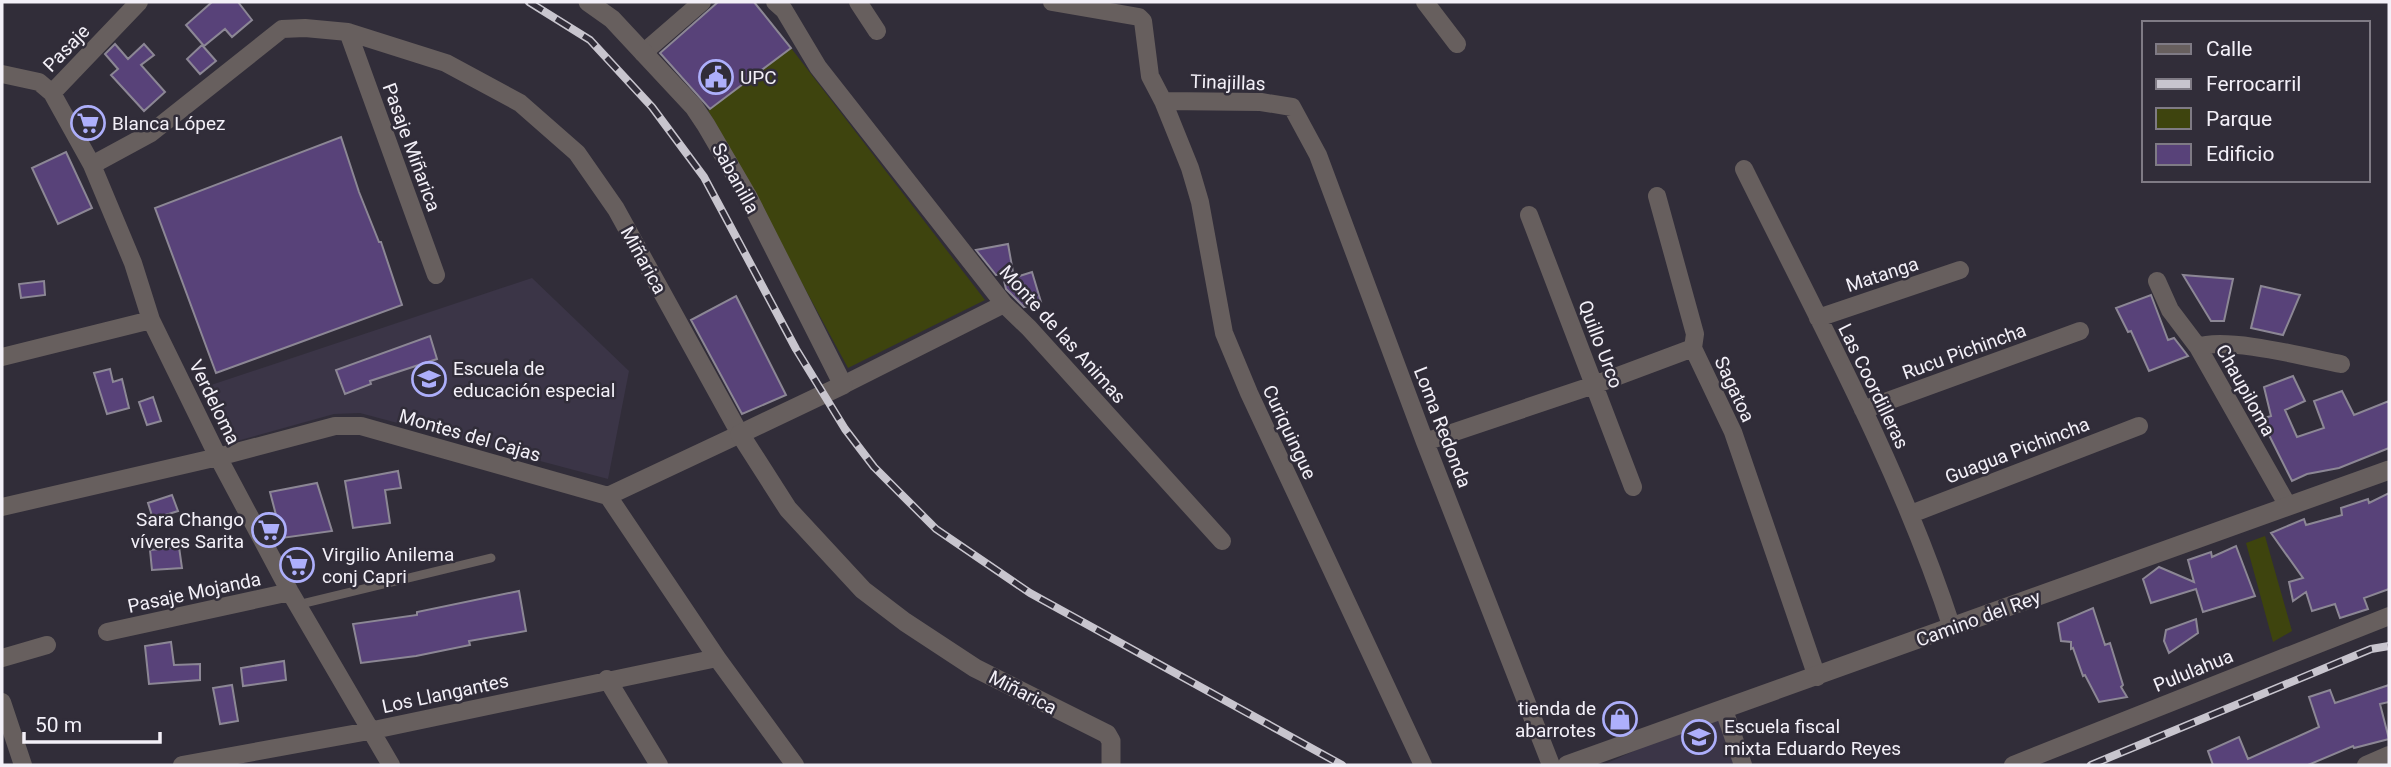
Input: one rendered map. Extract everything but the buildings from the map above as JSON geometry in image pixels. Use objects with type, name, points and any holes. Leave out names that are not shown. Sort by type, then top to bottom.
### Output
[{"type":"street","name":"Pasaje","points":[[52,93],[139,2]]},
{"type":"street","name":"Sabanilla","points":[[588,2],[612,19],[694,107],[748,197],[843,385]]},
{"type":"street","points":[[643,53],[702,2]]},
{"type":"street","name":"Monte de las Animas","points":[[775,2],[784,10],[818,67],[1004,304],[1029,328],[1222,541]]},
{"type":"street","points":[[858,2],[877,31]]},
{"type":"street","name":"Curiquingue","points":[[1052,2],[1139,17],[1144,24],[1150,76],[1190,168],[1200,202],[1224,333],[1249,393],[1423,765]]},
{"type":"street","points":[[1425,2],[1457,44]]},
{"type":"street","name":"Miñarica","points":[[92,165],[151,133],[282,29],[348,32],[446,63],[520,103],[576,153],[615,208],[740,433],[788,509],[863,590],[905,622],[975,668],[1107,734],[1111,741],[1111,765]]},
{"type":"street","name":"Pasaje Miñarica","points":[[348,32],[436,275]]},
{"type":"street","points":[[2,74],[39,82],[52,93]]},
{"type":"street","name":"Verdeloma","points":[[52,93],[92,165],[133,263],[151,320],[218,457],[293,598],[391,765]]},
{"type":"street","name":"Tinajillas","points":[[1163,101],[1261,102],[1292,107]]},
{"type":"street","name":"Loma Redonda","points":[[1292,107],[1318,155],[1551,765]]},
{"type":"street","name":"Las Coordilleras","points":[[1744,169],[1863,410],[1911,514],[1952,628]]},
{"type":"street","points":[[1657,196],[1695,334],[1693,348]]},
{"type":"street","name":"Quillo Urco","points":[[1530,215],[1633,487]]},
{"type":"street","name":"Matanga","points":[[1818,318],[1960,270]]},
{"type":"street","points":[[2157,281],[2170,310],[2198,347]]},
{"type":"street","points":[[795,765],[717,658],[608,496],[843,385],[1004,304]]},
{"type":"street","points":[[2,357],[151,320]]},
{"type":"street","name":"Rucu Pichincha","points":[[1863,410],[2080,331]]},
{"type":"street","name":"Chaupiloma","points":[[2288,506],[2198,347],[2216,344],[2267,349],[2340,364]]},
{"type":"street","name":"Sagatoa","points":[[1426,442],[1693,348],[1732,432],[1817,677]]},
{"type":"street","name":"Montes del Cajas","points":[[2,507],[218,457],[335,426],[361,426],[608,496]]},
{"type":"street","name":"Guagua Pichincha","points":[[1911,514],[2139,426]]},
{"type":"street","name":"Camino del Rey","points":[[1567,765],[2389,470]]},
{"type":"street","name":"Pasaje Mojanda","points":[[107,632],[293,598]]},
{"type":"street","name":"Pululahua","points":[[2013,765],[2389,616]]},
{"type":"street","points":[[2,659],[47,645]]},
{"type":"street","name":"Los Llangantes","points":[[181,765],[369,731],[717,658]]},
{"type":"street","points":[[607,679],[659,765]]},
{"type":"street","points":[[2,702],[23,765]]},
{"type":"street","points":[[1724,710],[1743,765]]},
{"type":"street","points":[[2366,765],[2389,755]]},
{"type":"lane","points":[[293,598],[491,558]]},
{"type":"shaded area","name":"Escuela de educación especial","points":[[532,278],[629,371],[608,479],[360,413],[334,414],[230,443],[208,386]]},
{"type":"shaded area","name":"Escuela fiscal mixta Eduardo Reyes","points":[[1724,710],[1745,765],[1603,765]]},
{"type":"green space","points":[[791,48],[985,300],[848,368],[708,110]]},
{"type":"green space","points":[[2265,536],[2292,631],[2273,642],[2246,543]]},
{"type":"railway","points":[[529,2],[590,40],[652,107],[704,177],[796,349],[845,429],[874,467],[936,529],[1030,593],[1342,765]]},
{"type":"railway","points":[[2091,765],[2371,649],[2389,646]]},
{"type":"place","name":"UPC","points":[[716,77]]},
{"type":"place","name":"Blanca López","points":[[88,123]]},
{"type":"place","name":"Escuela de educación especial","points":[[429,379]]},
{"type":"place","name":"Sara Chango víveres Sarita","points":[[269,530]]},
{"type":"place","name":"Virgilio Anilema conj Capri","points":[[297,565]]},
{"type":"place","name":"tienda de abarrotes","points":[[1620,719]]},
{"type":"place","name":"Escuela fiscal mixta Eduardo Reyes","points":[[1699,737]]}]
